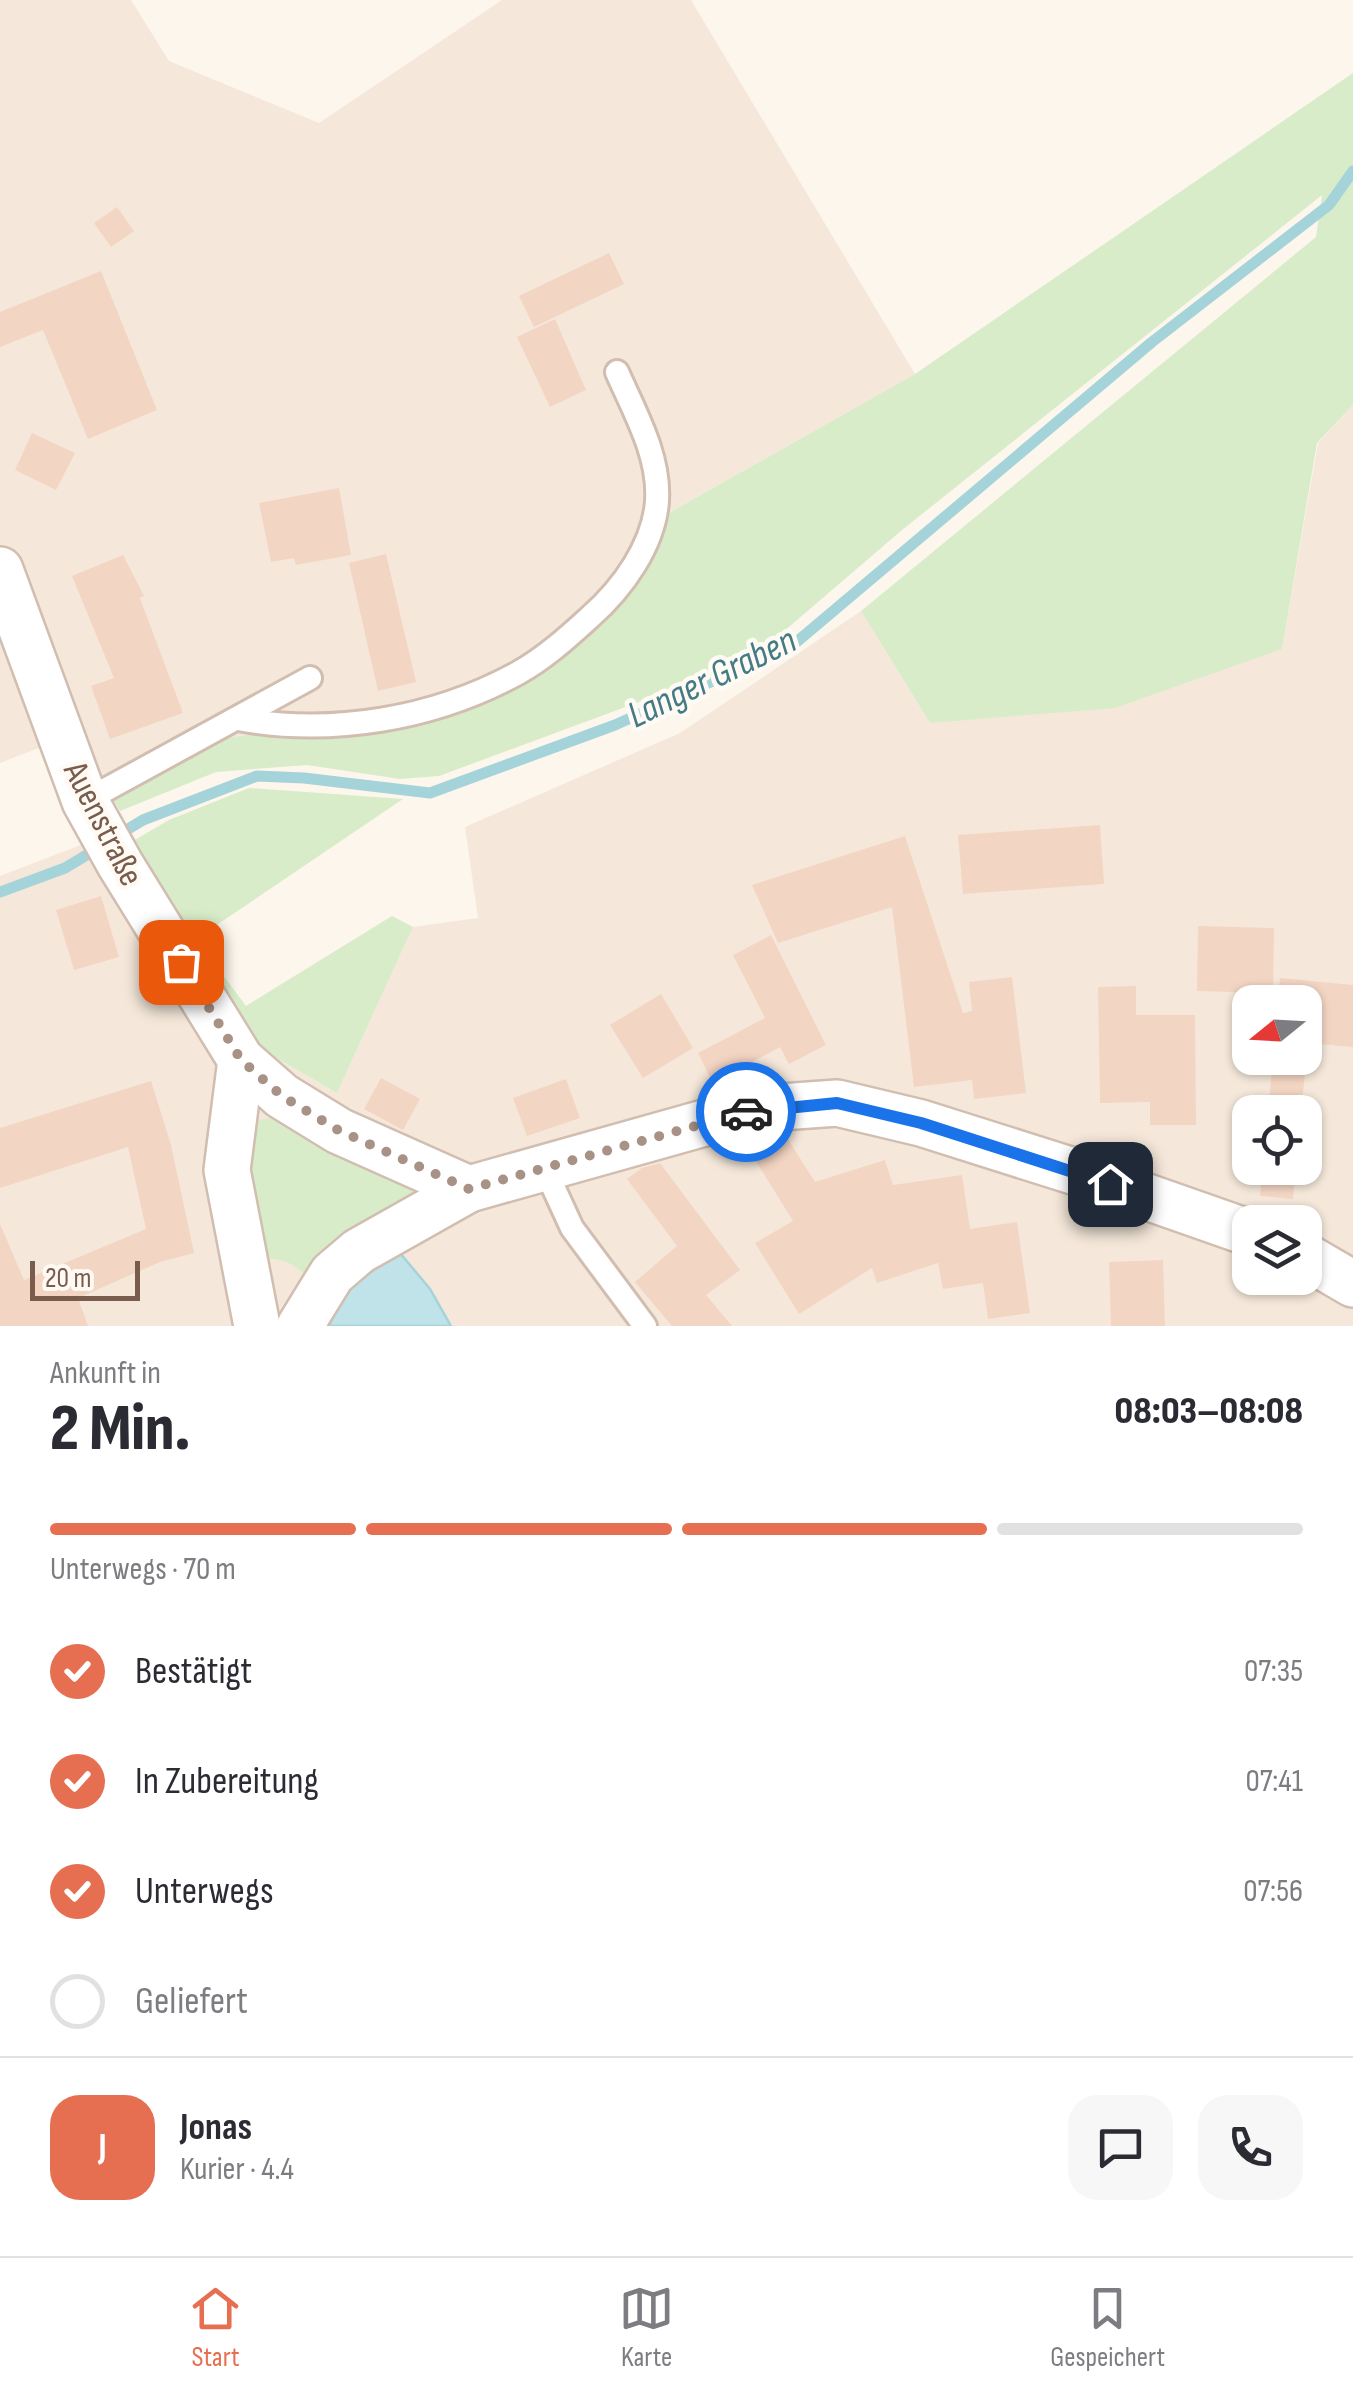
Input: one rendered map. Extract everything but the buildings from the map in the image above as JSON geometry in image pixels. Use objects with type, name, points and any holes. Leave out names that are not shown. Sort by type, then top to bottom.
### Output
[{"type":"street","name":"Auenstraße","points":[[0,570],[90,811],[241,1060],[282,1096],[338,1130],[469,1189]]},
{"type":"street","points":[[241,1060],[227,1170],[257,1326]]},
{"type":"street","points":[[300,1326],[332,1274],[359,1251],[469,1189],[754,1109],[837,1103],[938,1128],[1232,1227]]},
{"type":"street","points":[[1322,1266],[1353,1284]]},
{"type":"lane","points":[[238,719],[317,727],[388,718],[427,708],[478,692],[519,672],[594,614],[629,574],[657,507],[658,480],[652,454],[617,372]]},
{"type":"lane","points":[[90,811],[310,678]]},
{"type":"lane","points":[[544,1167],[572,1228],[645,1326]]},
{"type":"shaded area","points":[[0,0],[131,0],[169,61],[319,123],[502,0],[691,0],[915,374],[669,513],[637,576],[523,679],[112,798],[80,732],[0,763]]},
{"type":"shaded area","points":[[1353,405],[1353,1326],[0,1326],[0,876],[86,843],[133,841],[259,1048],[337,1093],[413,927],[478,918],[465,827],[680,733],[861,611],[930,723],[1282,649],[1318,443]]},
{"type":"green space","points":[[1353,73],[1353,405],[1317,443],[1282,649],[1115,708],[930,723],[861,611],[1316,237],[1322,195],[902,530],[769,644],[647,699],[439,776],[400,779],[307,765],[216,772],[120,811],[112,798],[227,738],[480,700],[637,576],[669,513],[915,374]]},
{"type":"green space","points":[[249,788],[403,799],[196,939],[246,1006],[392,916],[413,927],[337,1093],[259,1048],[133,841],[169,820]]},
{"type":"green space","points":[[277,1117],[371,1160],[419,1195],[344,1235],[303,1273],[282,1261],[258,1258],[241,1133],[259,1120]]},
{"type":"water","points":[[400,1253],[430,1289],[451,1326],[329,1326],[354,1280]]},
{"type":"waterway","name":"Langer Graben","points":[[115,837],[143,820],[257,776],[430,793],[615,725],[793,645],[1152,342],[1329,205],[1353,171]]},
{"type":"waterway","name":"Langer Graben","points":[[0,892],[65,868],[100,847]]},
{"type":"way so far","points":[[181,962],[241,1060],[282,1096],[338,1130],[469,1189],[641,1138],[746,1112]]},
{"type":"route","points":[[746,1112],[837,1103],[921,1123],[1110,1184]]}]
